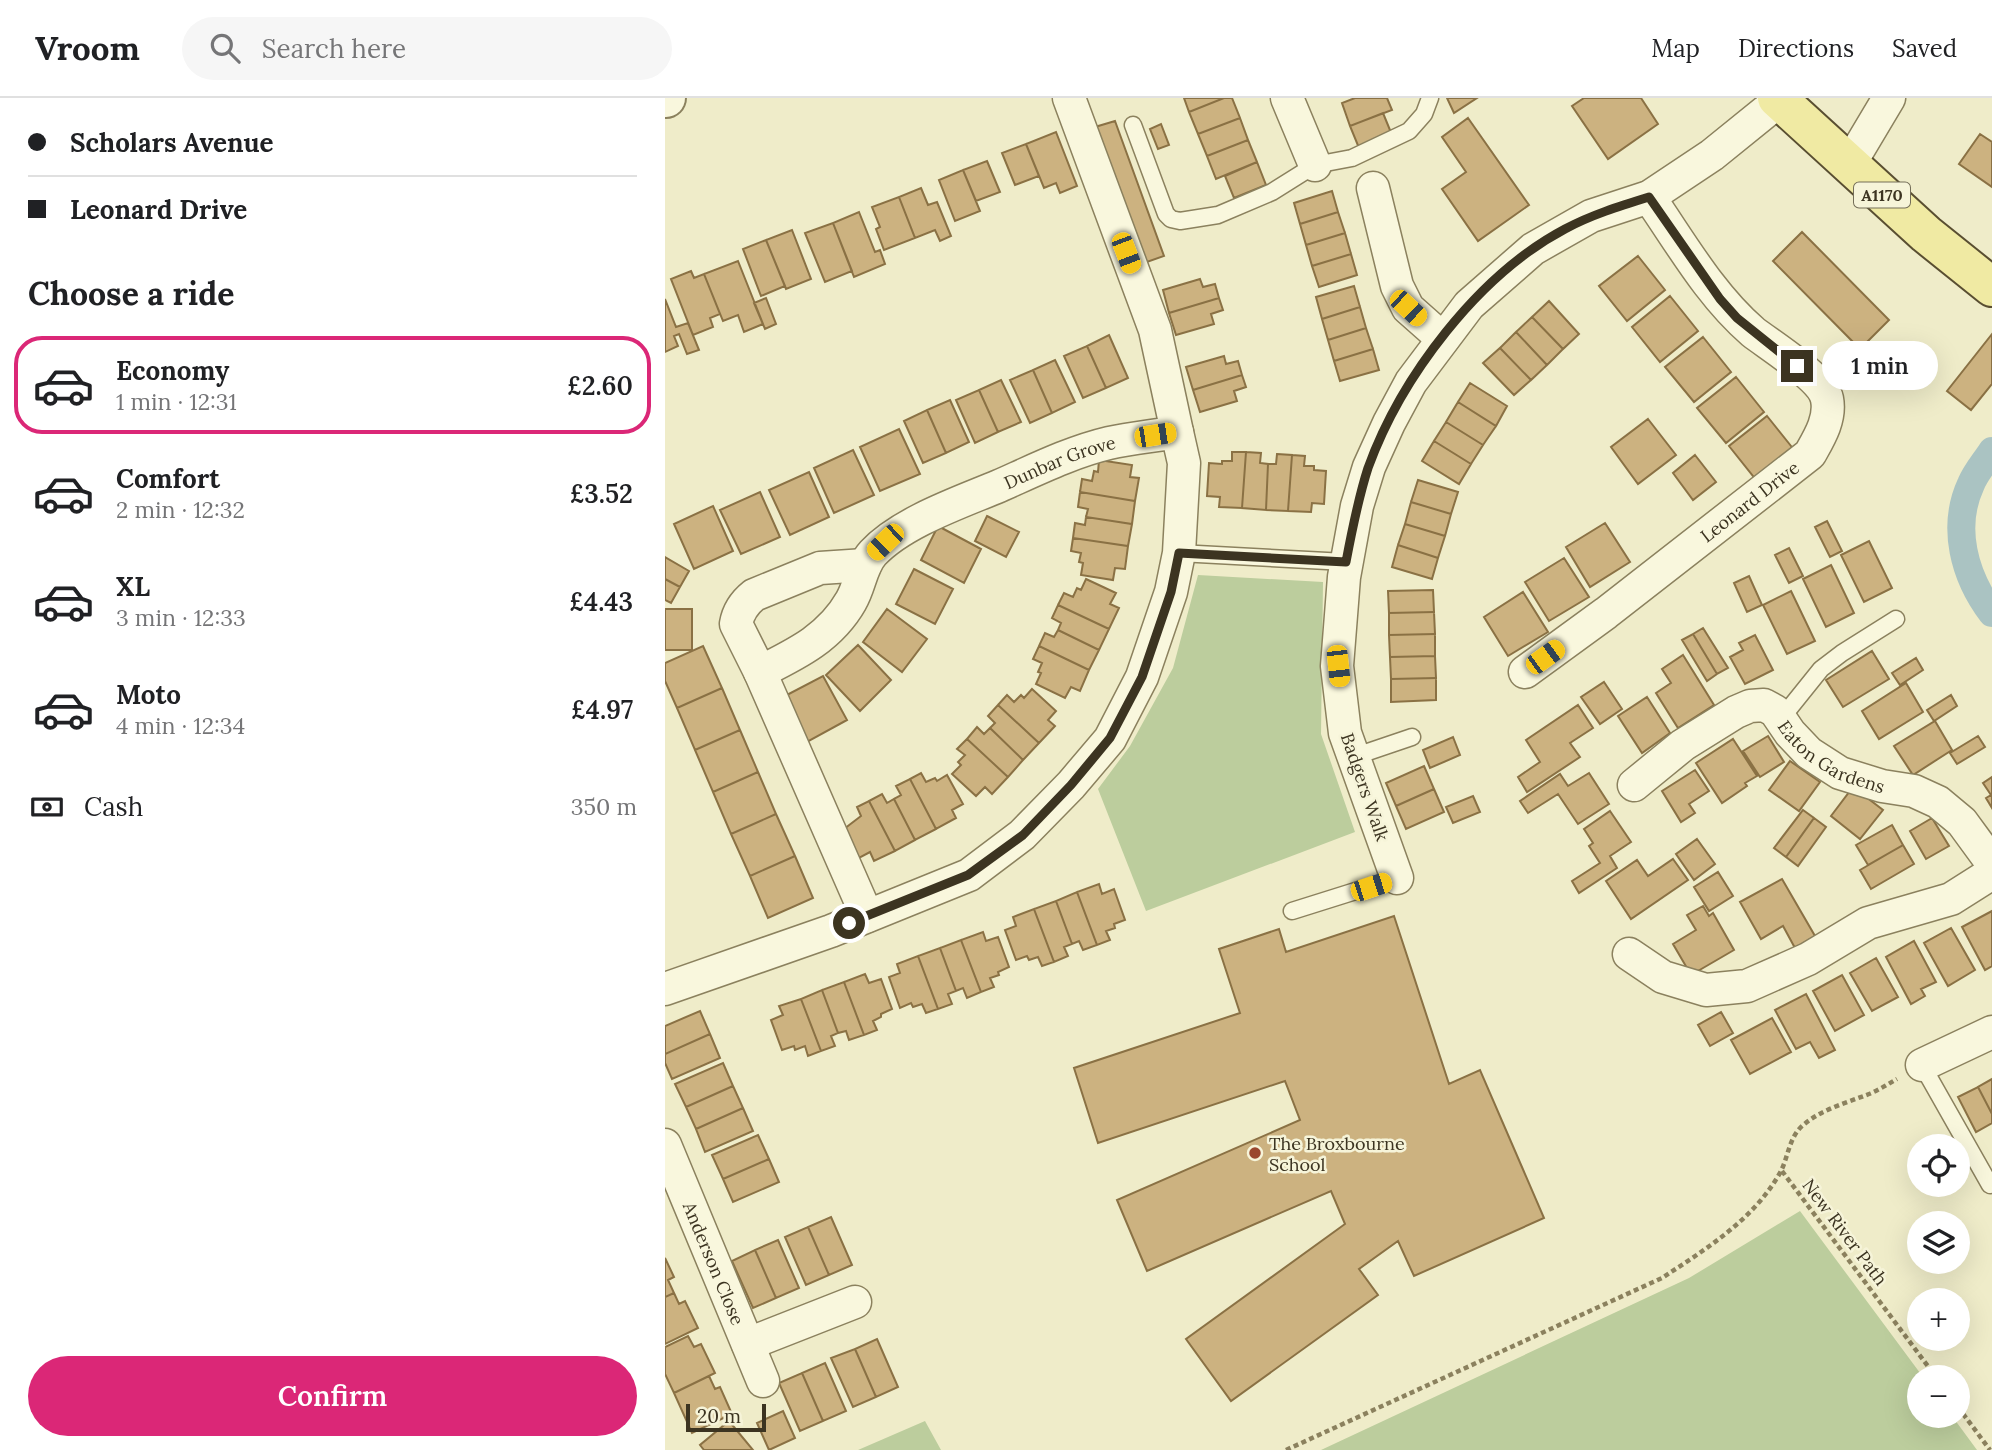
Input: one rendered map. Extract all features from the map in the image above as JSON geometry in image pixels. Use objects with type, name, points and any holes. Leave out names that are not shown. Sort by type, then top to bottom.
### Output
[{"type":"main road","name":"A1170","points":[[1778,99],[1926,234],[1992,287]]},
{"type":"street","points":[[665,989],[831,931],[968,875],[1023,835],[1071,785],[1110,738],[1142,677],[1171,592],[1179,553],[1184,463],[1156,330],[1069,98]]},
{"type":"street","points":[[1287,98],[1315,165]]},
{"type":"street","points":[[1848,164],[1889,98]]},
{"type":"street","name":"Badgers Walk","points":[[1397,878],[1345,733],[1338,666],[1346,562],[1357,506],[1369,467],[1411,383],[1469,305],[1533,249],[1591,216],[1649,197],[1712,155],[1778,99]]},
{"type":"street","points":[[1373,188],[1397,286],[1408,308],[1443,339]]},
{"type":"street","name":"Leonard Drive","points":[[1525,672],[1606,613],[1810,454],[1821,435],[1826,418],[1827,399],[1819,383],[1737,318],[1720,299],[1649,197]]},
{"type":"street","name":"Dunbar Grove","points":[[760,672],[806,650],[823,636],[851,600],[865,565],[885,542],[930,515],[1052,463],[1110,443],[1177,432]]},
{"type":"street","points":[[865,565],[820,568],[754,595],[741,609],[736,624],[760,672],[867,916]]},
{"type":"street","name":"Eaton Gardens","points":[[1634,785],[1683,745],[1736,712],[1750,706],[1764,705],[1775,711],[1809,753],[1840,773],[1882,786],[1914,791],[1938,802],[1962,822],[1992,863]]},
{"type":"street","points":[[1629,954],[1663,977],[1706,989],[1747,986],[1808,959],[1868,923],[1951,899],[1992,873]]},
{"type":"street","points":[[1922,1065],[1992,1032]]},
{"type":"street","name":"Anderson Close","points":[[665,1145],[763,1381]]},
{"type":"street","points":[[748,1344],[855,1302]]},
{"type":"lane","points":[[1133,125],[1166,214],[1171,219],[1180,221],[1218,215],[1261,197],[1315,165],[1353,158],[1409,131],[1424,114],[1430,98]]},
{"type":"lane","points":[[1179,553],[1346,562]]},
{"type":"lane","points":[[1780,720],[1821,670],[1842,653],[1896,619]]},
{"type":"lane","points":[[1353,757],[1412,737]]},
{"type":"lane","points":[[1292,911],[1397,878]]},
{"type":"lane","points":[[1922,1065],[1990,1185],[1992,1184]]},
{"type":"path","points":[[1286,1450],[1662,1278],[1710,1246],[1749,1214],[1781,1170],[1788,1149],[1801,1128],[1832,1108],[1872,1093],[1922,1065]]},
{"type":"path","name":"New River Path","points":[[1781,1170],[1927,1365]]},
{"type":"path","points":[[1970,1423],[1990,1450]]},
{"type":"green space","points":[[1198,575],[1323,582],[1321,734],[1355,832],[1146,911],[1098,789],[1130,746],[1173,668]]},
{"type":"green space","points":[[1800,1211],[1914,1365],[1907,1365],[1907,1428],[1961,1428],[1977,1450],[1321,1450],[1689,1278]]},
{"type":"green space","points":[[925,1421],[941,1450],[858,1450]]},
{"type":"building","points":[[1184,98],[1224,98],[1189,112]]},
{"type":"building","points":[[1224,98],[1232,98],[1240,118],[1198,134],[1189,112]]},
{"type":"building","points":[[1355,98],[1387,98],[1392,110],[1350,126],[1342,103]]},
{"type":"building","points":[[1447,98],[1477,98],[1454,113]]},
{"type":"building","points":[[1584,98],[1641,98],[1658,124],[1608,159],[1572,106]]},
{"type":"building","points":[[1383,113],[1392,135],[1359,148],[1350,126]]},
{"type":"building","points":[[1240,118],[1248,140],[1207,156],[1198,134]]},
{"type":"building","points":[[1468,118],[1529,205],[1478,241],[1442,189],[1466,172],[1442,137]]},
{"type":"building","points":[[1115,121],[1164,256],[1144,263],[1095,127]]},
{"type":"building","points":[[1161,124],[1169,145],[1158,149],[1150,129]]},
{"type":"building","points":[[1056,132],[1077,186],[1060,193],[1056,183],[1044,188],[1026,144]]},
{"type":"building","points":[[1980,134],[1992,142],[1992,187],[1959,164]]},
{"type":"building","points":[[1248,140],[1257,162],[1216,179],[1207,156]]},
{"type":"building","points":[[1026,144],[1039,176],[1015,185],[1002,153]]},
{"type":"building","points":[[987,161],[1000,192],[976,201],[963,170]]},
{"type":"building","points":[[1257,162],[1266,185],[1234,198],[1225,176]]},
{"type":"building","points":[[963,170],[980,211],[955,221],[939,180]]},
{"type":"building","points":[[921,188],[928,205],[937,202],[951,236],[940,241],[935,230],[915,238],[899,197]]},
{"type":"building","points":[[1332,191],[1338,212],[1300,224],[1294,203]]},
{"type":"building","points":[[899,197],[915,238],[884,250],[876,229],[880,227],[872,207]]},
{"type":"building","points":[[859,212],[875,252],[880,250],[885,264],[854,277],[833,223]]},
{"type":"building","points":[[1338,212],[1345,233],[1306,245],[1300,224]]},
{"type":"building","points":[[833,223],[852,271],[825,282],[805,233]]},
{"type":"building","points":[[792,230],[811,279],[786,289],[766,240]]},
{"type":"building","points":[[1802,232],[1889,320],[1860,349],[1773,261]]},
{"type":"building","points":[[1345,233],[1351,254],[1312,266],[1306,245]]},
{"type":"building","points":[[766,240],[785,286],[761,296],[743,249]]},
{"type":"building","points":[[1351,254],[1357,275],[1319,287],[1312,266]]},
{"type":"building","points":[[1638,256],[1665,290],[1627,321],[1599,286]]},
{"type":"building","points":[[738,261],[763,324],[744,332],[738,315],[723,321],[704,274]]},
{"type":"building","points":[[691,271],[694,278],[704,274],[720,314],[710,318],[713,327],[693,335],[671,279]]},
{"type":"building","points":[[1200,279],[1203,287],[1215,284],[1219,298],[1169,313],[1163,290]]},
{"type":"building","points":[[1354,286],[1360,307],[1322,319],[1316,297]]},
{"type":"building","points":[[1670,296],[1698,331],[1660,362],[1632,327]]},
{"type":"building","points":[[766,298],[776,324],[765,329],[754,303]]},
{"type":"building","points":[[1219,298],[1223,310],[1211,314],[1214,324],[1176,335],[1169,313]]},
{"type":"building","points":[[665,299],[676,327],[688,323],[699,350],[687,354],[679,334],[674,336],[678,346],[665,352]]},
{"type":"building","points":[[1549,301],[1579,334],[1563,349],[1532,317]]},
{"type":"building","points":[[1360,307],[1366,328],[1328,340],[1322,319]]},
{"type":"building","points":[[1532,317],[1563,349],[1547,365],[1516,332]]},
{"type":"building","points":[[1366,328],[1373,349],[1334,361],[1328,340]]},
{"type":"building","points":[[1516,332],[1547,365],[1531,380],[1500,348]]},
{"type":"building","points":[[1992,334],[1992,384],[1971,410],[1947,391]]},
{"type":"building","points":[[1109,335],[1128,378],[1106,388],[1087,346]]},
{"type":"building","points":[[1703,337],[1731,372],[1694,402],[1665,367]]},
{"type":"building","points":[[1087,346],[1106,388],[1083,398],[1064,356]]},
{"type":"building","points":[[1500,348],[1531,380],[1514,395],[1483,363]]},
{"type":"building","points":[[1373,349],[1379,370],[1340,381],[1334,361]]},
{"type":"building","points":[[1224,356],[1226,364],[1238,361],[1242,375],[1193,390],[1186,367]]},
{"type":"building","points":[[1055,360],[1075,402],[1052,413],[1033,370]]},
{"type":"building","points":[[1033,370],[1052,413],[1030,423],[1010,380]]},
{"type":"building","points":[[1242,375],[1246,387],[1234,391],[1237,401],[1200,412],[1193,390]]},
{"type":"building","points":[[1736,377],[1764,412],[1726,443],[1697,408]]},
{"type":"building","points":[[1001,380],[1021,422],[998,432],[979,390]]},
{"type":"building","points":[[1470,383],[1507,406],[1496,426],[1458,402]]},
{"type":"building","points":[[979,390],[998,432],[975,443],[956,400]]},
{"type":"building","points":[[950,400],[969,442],[946,453],[927,410]]},
{"type":"building","points":[[1458,402],[1496,426],[1483,445],[1446,422]]},
{"type":"building","points":[[927,410],[946,453],[923,463],[904,421]]},
{"type":"building","points":[[1767,416],[1795,451],[1757,481],[1729,446]]},
{"type":"building","points":[[1648,419],[1676,455],[1638,484],[1611,447]]},
{"type":"building","points":[[1446,422],[1483,445],[1471,464],[1434,441]]},
{"type":"building","points":[[899,429],[920,474],[880,491],[860,447]]},
{"type":"building","points":[[1434,441],[1471,464],[1459,484],[1422,461]]},
{"type":"building","points":[[853,450],[874,495],[834,513],[814,468]]},
{"type":"building","points":[[1232,452],[1246,452],[1242,508],[1219,507],[1220,497],[1207,496],[1209,463],[1222,464],[1222,461],[1232,461]]},
{"type":"building","points":[[1246,452],[1261,453],[1260,463],[1268,464],[1266,510],[1242,508]]},
{"type":"building","points":[[1277,454],[1292,455],[1288,511],[1266,510],[1268,464],[1276,464]]},
{"type":"building","points":[[1292,455],[1305,456],[1304,466],[1314,466],[1314,470],[1326,471],[1324,504],[1312,503],[1311,512],[1288,511]]},
{"type":"building","points":[[1695,455],[1716,482],[1693,500],[1673,473]]},
{"type":"building","points":[[1099,460],[1132,465],[1130,477],[1139,478],[1135,501],[1080,492],[1082,479],[1092,481],[1094,471],[1098,472]]},
{"type":"building","points":[[809,472],[829,517],[790,535],[769,490]]},
{"type":"building","points":[[1418,480],[1458,492],[1451,514],[1411,502]]},
{"type":"building","points":[[760,492],[780,537],[741,554],[720,510]]},
{"type":"building","points":[[1080,492],[1135,501],[1132,524],[1086,517],[1088,509],[1078,507]]},
{"type":"building","points":[[1411,502],[1451,514],[1445,536],[1405,524]]},
{"type":"building","points":[[713,506],[733,551],[694,569],[674,524]]},
{"type":"building","points":[[987,516],[1019,532],[1006,557],[975,541]]},
{"type":"building","points":[[1086,517],[1132,524],[1128,546],[1073,538],[1075,523],[1085,525]]},
{"type":"building","points":[[1827,521],[1842,551],[1830,557],[1815,527]]},
{"type":"building","points":[[1605,523],[1630,562],[1590,587],[1566,547]]},
{"type":"building","points":[[1405,524],[1445,536],[1438,558],[1398,545]]},
{"type":"building","points":[[938,526],[981,549],[964,583],[921,560]]},
{"type":"building","points":[[1073,538],[1128,546],[1125,569],[1115,568],[1113,580],[1081,575],[1081,553],[1071,551]]},
{"type":"building","points":[[1869,541],[1892,588],[1864,602],[1841,555]]},
{"type":"building","points":[[1398,545],[1438,558],[1432,579],[1392,567]]},
{"type":"building","points":[[1789,548],[1803,576],[1789,583],[1775,555]]},
{"type":"building","points":[[665,557],[689,571],[680,587],[665,579]]},
{"type":"building","points":[[1564,558],[1589,597],[1549,621],[1525,582]]},
{"type":"building","points":[[1831,565],[1854,613],[1826,627],[1803,579]]},
{"type":"building","points":[[914,569],[953,589],[935,624],[896,604]]},
{"type":"building","points":[[1749,576],[1762,605],[1747,612],[1734,583]]},
{"type":"building","points":[[665,579],[680,587],[671,603],[665,600]]},
{"type":"building","points":[[1086,579],[1116,593],[1110,604],[1119,608],[1109,629],[1058,605],[1064,593],[1073,597],[1077,588],[1081,590]]},
{"type":"building","points":[[1433,590],[1434,612],[1389,613],[1388,591]]},
{"type":"building","points":[[1791,591],[1815,641],[1787,654],[1763,605]]},
{"type":"building","points":[[1523,592],[1548,632],[1508,656],[1484,617]]},
{"type":"building","points":[[1058,605],[1109,629],[1099,650],[1058,630],[1061,623],[1052,618]]},
{"type":"building","points":[[665,609],[692,609],[692,650],[665,650]]},
{"type":"building","points":[[887,609],[927,639],[902,672],[863,642]]},
{"type":"building","points":[[1434,612],[1435,634],[1389,635],[1389,613]]},
{"type":"building","points":[[1703,628],[1728,668],[1717,674],[1693,634]]},
{"type":"building","points":[[1058,630],[1099,650],[1089,670],[1039,646],[1045,633],[1054,637]]},
{"type":"building","points":[[1435,634],[1435,656],[1390,657],[1389,635]]},
{"type":"building","points":[[1693,634],[1717,674],[1707,681],[1682,640]]},
{"type":"building","points":[[1755,635],[1773,670],[1745,684],[1730,657],[1743,650],[1739,643]]},
{"type":"building","points":[[858,645],[891,680],[860,711],[826,675]]},
{"type":"building","points":[[703,646],[722,688],[677,708],[665,681],[665,663]]},
{"type":"building","points":[[1039,646],[1089,670],[1080,691],[1071,687],[1065,698],[1036,684],[1042,663],[1033,659]]},
{"type":"building","points":[[1872,651],[1889,679],[1843,707],[1826,680]]},
{"type":"building","points":[[1683,655],[1714,705],[1678,728],[1656,693],[1671,683],[1662,669]]},
{"type":"building","points":[[1435,656],[1436,678],[1391,679],[1390,657]]},
{"type":"building","points":[[1916,658],[1923,670],[1900,685],[1892,673]]},
{"type":"building","points":[[823,676],[847,720],[807,742],[783,697]]},
{"type":"building","points":[[1436,678],[1436,700],[1391,702],[1391,679]]},
{"type":"building","points":[[1604,682],[1622,709],[1600,724],[1581,697]]},
{"type":"building","points":[[1906,683],[1923,712],[1879,739],[1862,711]]},
{"type":"building","points":[[722,688],[740,730],[695,750],[677,708]]},
{"type":"building","points":[[1032,689],[1056,711],[1048,720],[1055,726],[1039,743],[998,705],[1007,695],[1014,702],[1021,695],[1024,698]]},
{"type":"building","points":[[1951,695],[1957,706],[1934,721],[1927,710]]},
{"type":"building","points":[[1647,697],[1670,733],[1642,753],[1618,716]]},
{"type":"building","points":[[998,705],[1039,743],[1023,760],[990,728],[995,723],[988,716]]},
{"type":"building","points":[[1578,705],[1593,728],[1570,743],[1580,757],[1527,792],[1518,777],[1540,762],[1526,740]]},
{"type":"building","points":[[1935,721],[1952,750],[1913,775],[1894,746]]},
{"type":"building","points":[[977,727],[984,734],[990,728],[1023,760],[1008,777],[967,739]]},
{"type":"building","points":[[740,730],[758,772],[713,792],[695,750]]},
{"type":"building","points":[[1768,736],[1784,762],[1760,777],[1743,751]]},
{"type":"building","points":[[1978,736],[1985,747],[1957,764],[1950,753]]},
{"type":"building","points":[[1453,737],[1460,755],[1430,768],[1423,750]]},
{"type":"building","points":[[967,739],[1008,777],[992,794],[985,787],[976,796],[952,774],[961,765],[958,762],[965,755],[957,749]]},
{"type":"building","points":[[1733,739],[1757,776],[1722,803],[1696,763]]},
{"type":"building","points":[[1790,761],[1820,782],[1799,811],[1769,790]]},
{"type":"building","points":[[1424,766],[1434,789],[1396,806],[1386,783]]},
{"type":"building","points":[[1695,770],[1709,791],[1689,804],[1695,813],[1681,822],[1662,791]]},
{"type":"building","points":[[758,772],[776,814],[731,834],[713,792]]},
{"type":"building","points":[[921,773],[926,782],[935,778],[937,781],[947,775],[963,804],[952,810],[956,818],[936,829],[910,779]]},
{"type":"building","points":[[1589,773],[1609,804],[1578,824],[1558,794],[1528,813],[1520,801],[1560,774],[1568,786]]},
{"type":"building","points":[[1992,777],[1992,808],[1986,798],[1991,795],[1983,783]]},
{"type":"building","points":[[910,779],[936,829],[915,840],[894,799],[901,795],[896,786]]},
{"type":"building","points":[[1853,787],[1883,810],[1860,839],[1831,816]]},
{"type":"building","points":[[1434,789],[1444,812],[1406,829],[1396,806]]},
{"type":"building","points":[[882,794],[887,803],[894,799],[915,840],[895,851],[869,801]]},
{"type":"building","points":[[1473,796],[1480,812],[1453,823],[1446,807]]},
{"type":"building","points":[[869,801],[895,851],[874,861],[870,852],[859,858],[844,829],[861,816],[857,807]]},
{"type":"building","points":[[1803,810],[1814,818],[1786,857],[1774,848]]},
{"type":"building","points":[[1610,811],[1631,842],[1610,856],[1617,868],[1579,893],[1572,881],[1600,863],[1589,846],[1593,843],[1584,829]]},
{"type":"building","points":[[776,814],[795,856],[750,876],[731,834]]},
{"type":"building","points":[[1814,818],[1826,827],[1798,866],[1786,857]]},
{"type":"building","points":[[1932,818],[1949,846],[1926,859],[1910,831]]},
{"type":"building","points":[[1892,825],[1903,845],[1868,865],[1856,845]]},
{"type":"building","points":[[1697,839],[1715,864],[1694,880],[1676,854]]},
{"type":"building","points":[[1903,845],[1914,864],[1871,889],[1860,870]]},
{"type":"building","points":[[795,856],[813,898],[768,918],[750,876]]},
{"type":"building","points":[[1673,859],[1688,880],[1631,919],[1606,881],[1637,860],[1648,876]]},
{"type":"building","points":[[1718,872],[1733,896],[1709,911],[1694,887]]},
{"type":"building","points":[[1782,879],[1815,936],[1795,948],[1783,926],[1761,939],[1740,902]]},
{"type":"building","points":[[1099,884],[1102,894],[1114,889],[1125,920],[1106,931],[1110,940],[1097,945],[1077,892]]},
{"type":"building","points":[[1077,892],[1097,945],[1083,950],[1079,941],[1072,944],[1056,901]]},
{"type":"building","points":[[1056,901],[1072,944],[1064,947],[1068,956],[1054,962],[1034,909]]},
{"type":"building","points":[[1703,906],[1709,916],[1713,913],[1734,950],[1691,975],[1673,944],[1696,930],[1687,915]]},
{"type":"building","points":[[1034,909],[1054,962],[1042,966],[1038,957],[1029,960],[1027,956],[1016,960],[1005,930],[1016,926],[1013,917]]},
{"type":"building","points":[[1992,911],[1992,966],[1985,970],[1962,927]]},
{"type":"building","points":[[1394,916],[1449,1084],[1480,1070],[1544,1218],[1414,1276],[1398,1241],[1359,1269],[1378,1295],[1231,1401],[1186,1339],[1345,1224],[1331,1191],[1147,1271],[1117,1200],[1300,1120],[1285,1081],[1098,1143],[1074,1068],[1240,1013],[1219,949],[1279,929],[1286,952]]},
{"type":"building","points":[[1951,928],[1975,970],[1948,986],[1924,943]]},
{"type":"building","points":[[983,932],[986,941],[998,937],[1009,967],[990,978],[994,987],[981,992],[961,940]]},
{"type":"building","points":[[961,940],[981,992],[967,998],[963,988],[956,991],[940,948]]},
{"type":"building","points":[[1914,941],[1936,982],[1921,989],[1925,996],[1911,1004],[1886,957]]},
{"type":"building","points":[[940,948],[956,991],[948,994],[952,1004],[938,1009],[918,956]]},
{"type":"building","points":[[918,956],[938,1009],[926,1013],[922,1004],[913,1007],[911,1003],[900,1008],[889,977],[900,973],[897,964]]},
{"type":"building","points":[[1876,958],[1898,997],[1872,1011],[1850,973]]},
{"type":"building","points":[[865,974],[869,983],[881,979],[892,1009],[873,1021],[877,1030],[864,1035],[844,982]]},
{"type":"building","points":[[1842,975],[1864,1015],[1835,1031],[1813,991]]},
{"type":"building","points":[[844,982],[864,1035],[849,1040],[846,1031],[838,1033],[822,990]]},
{"type":"building","points":[[822,990],[838,1033],[831,1036],[835,1046],[821,1051],[801,999]]},
{"type":"building","points":[[1806,994],[1835,1050],[1819,1058],[1810,1042],[1796,1049],[1775,1010]]},
{"type":"building","points":[[801,999],[821,1051],[808,1056],[805,1046],[795,1050],[794,1046],[782,1050],[771,1020],[783,1015],[779,1006]]},
{"type":"building","points":[[700,1011],[710,1034],[665,1054],[665,1026]]},
{"type":"building","points":[[1721,1012],[1733,1033],[1710,1046],[1698,1025]]},
{"type":"building","points":[[1772,1018],[1791,1052],[1750,1074],[1731,1040]]},
{"type":"building","points":[[710,1034],[720,1058],[672,1079],[665,1063],[665,1054]]},
{"type":"building","points":[[723,1063],[733,1086],[686,1107],[675,1084]]},
{"type":"building","points":[[1992,1079],[1992,1114],[1978,1087]]},
{"type":"building","points":[[733,1086],[743,1108],[696,1129],[686,1107]]},
{"type":"building","points":[[1978,1087],[1992,1114],[1992,1123],[1976,1132],[1958,1097]]},
{"type":"building","points":[[743,1108],[753,1131],[705,1152],[696,1129]]},
{"type":"building","points":[[758,1135],[769,1159],[723,1179],[712,1155]]},
{"type":"building","points":[[769,1159],[779,1182],[733,1202],[723,1179]]},
{"type":"building","points":[[831,1217],[852,1265],[829,1275],[808,1227]]},
{"type":"building","points":[[808,1227],[829,1275],[806,1285],[785,1237]]},
{"type":"building","points":[[778,1240],[799,1288],[776,1298],[755,1250]]},
{"type":"building","points":[[755,1250],[776,1298],[753,1308],[732,1261]]},
{"type":"building","points":[[665,1258],[674,1277],[668,1280],[674,1293],[665,1297]]},
{"type":"building","points":[[674,1293],[679,1304],[685,1301],[698,1328],[665,1344],[665,1297]]},
{"type":"building","points":[[688,1336],[694,1347],[701,1344],[715,1373],[674,1393],[665,1374],[665,1347]]},
{"type":"building","points":[[877,1339],[898,1387],[876,1397],[855,1349]]},
{"type":"building","points":[[855,1349],[876,1397],[853,1407],[831,1358]]},
{"type":"building","points":[[825,1363],[846,1411],[823,1421],[802,1373]]},
{"type":"building","points":[[802,1373],[823,1421],[800,1431],[779,1383]]},
{"type":"building","points":[[709,1376],[715,1389],[720,1387],[732,1414],[692,1433],[674,1393]]},
{"type":"building","points":[[783,1411],[795,1438],[769,1450],[757,1423]]},
{"type":"building","points":[[729,1421],[753,1450],[704,1450],[700,1445]]},
{"type":"waterway","points":[[1992,451],[1978,471],[1965,500],[1961,534],[1974,583],[1992,613]]},
{"type":"place","name":"The Broxbourne School","points":[[1255,1153]]},
{"type":"route","points":[[849,923],[968,875],[1023,835],[1071,785],[1110,738],[1142,677],[1171,592],[1179,553],[1346,562],[1357,506],[1369,467],[1411,383],[1469,305],[1533,249],[1563,230],[1591,216],[1649,197],[1720,299],[1737,318],[1797,366]]}]
